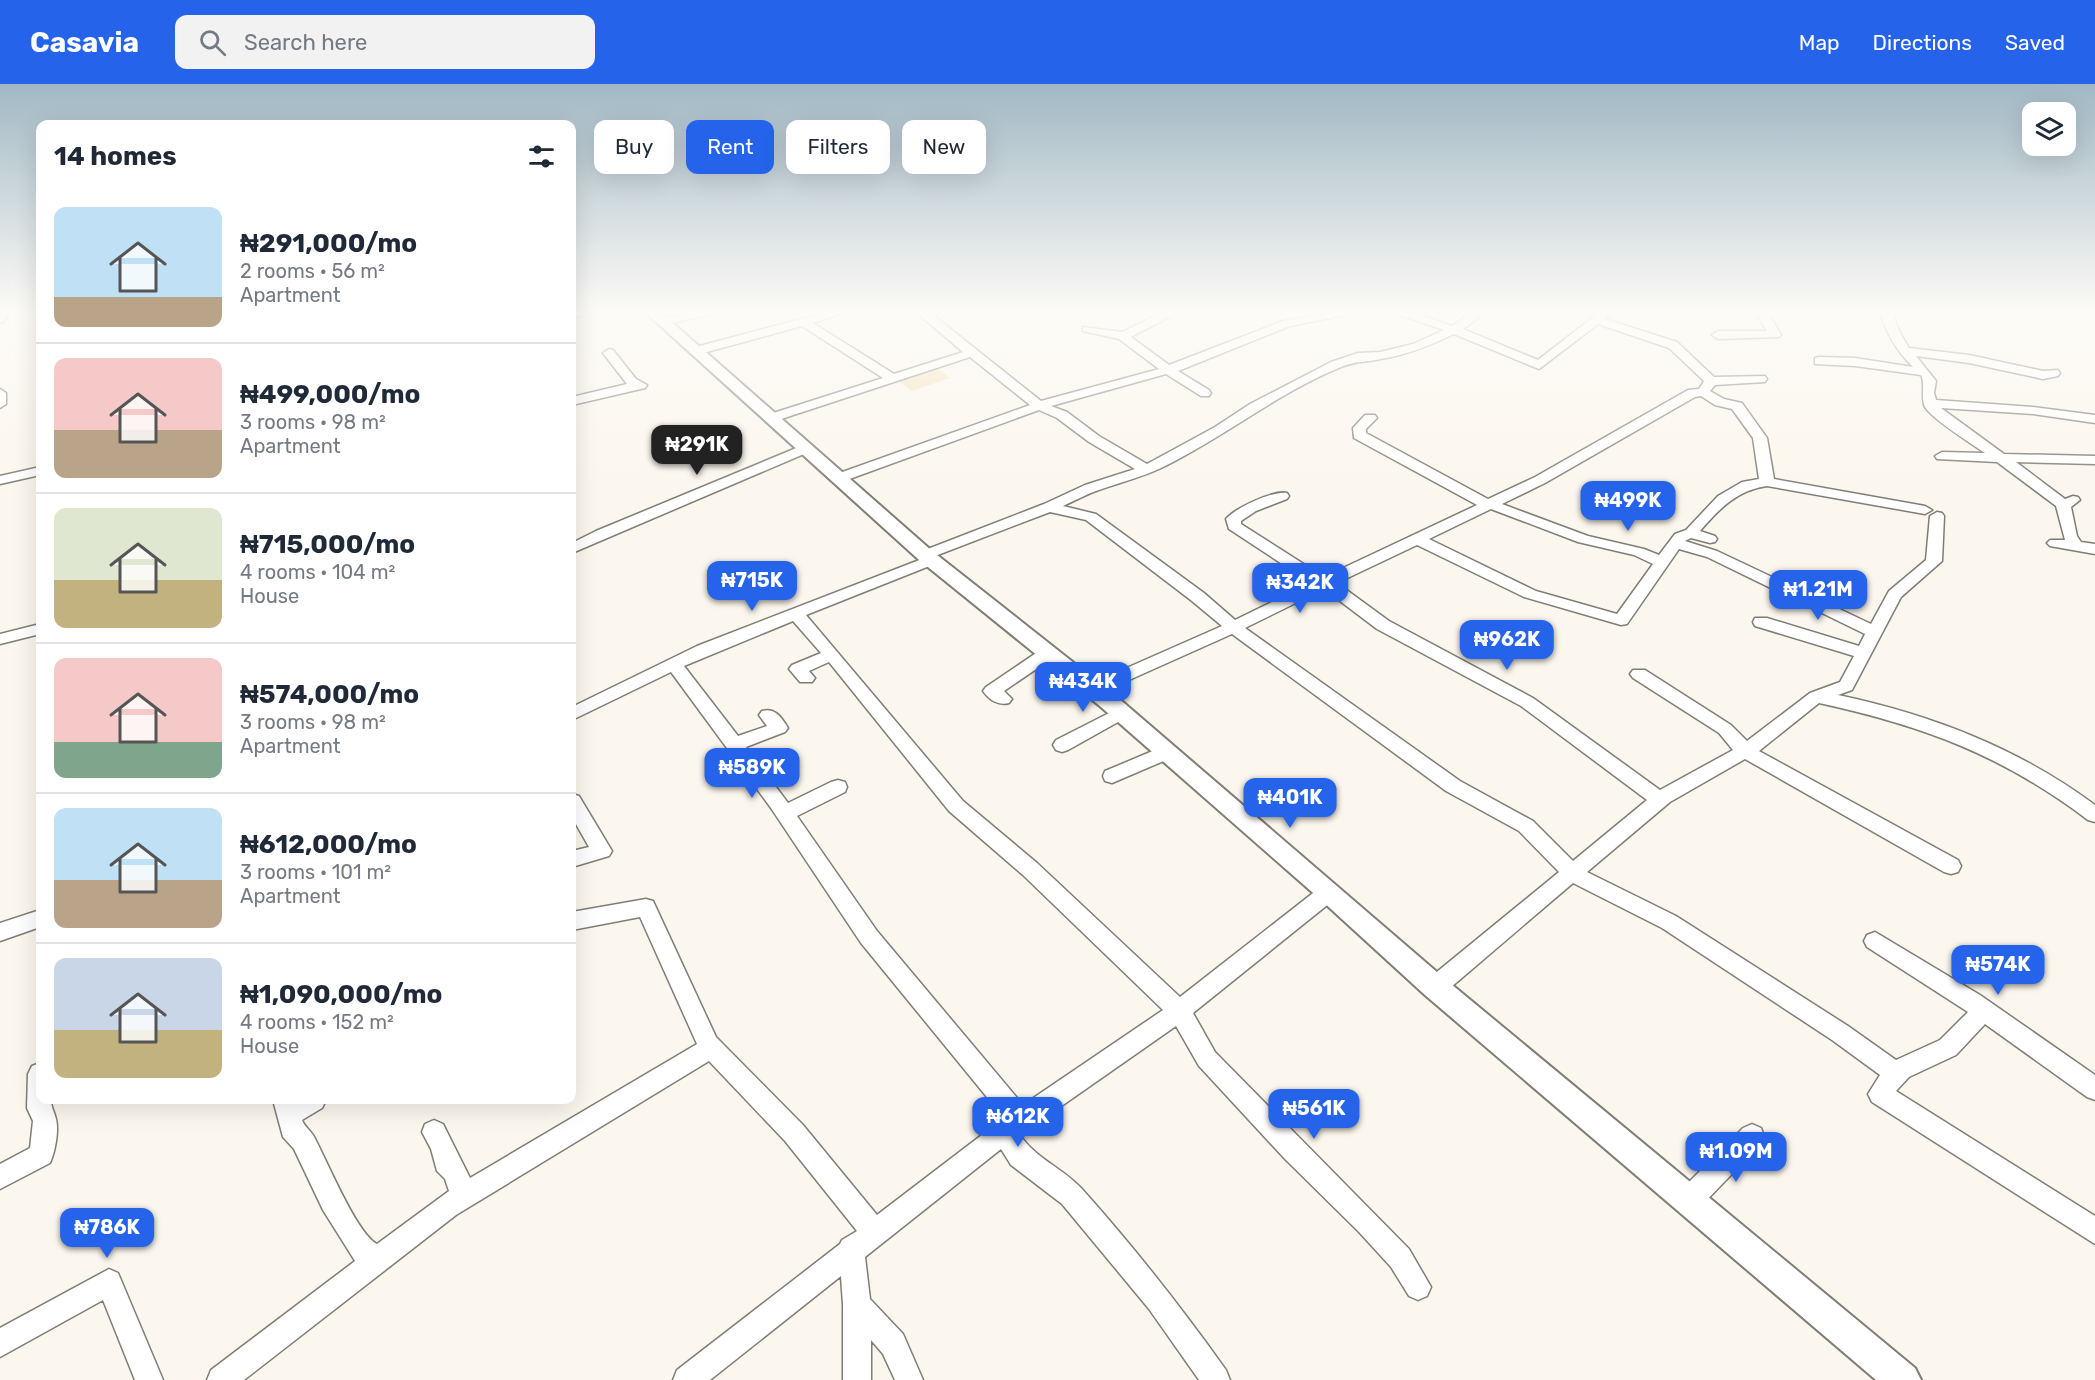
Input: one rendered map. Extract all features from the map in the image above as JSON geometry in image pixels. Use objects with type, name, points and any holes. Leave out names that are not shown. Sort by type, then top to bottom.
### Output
[{"type":"main road","points":[[719,371],[928,557],[1094,689],[1435,987],[1903,1380]]},
{"type":"street","points":[[576,400],[641,385],[632,382],[624,371]]},
{"type":"street","points":[[882,371],[892,378]]},
{"type":"street","points":[[772,418],[913,371]]},
{"type":"street","points":[[997,371],[1039,406],[1062,415],[1094,438],[1146,469]]},
{"type":"street","points":[[839,478],[1039,406],[1163,371]]},
{"type":"street","points":[[1170,371],[1205,393]]},
{"type":"street","points":[[576,712],[703,650],[796,614],[1090,488],[1123,479],[1146,469],[1192,446],[1255,407],[1323,371]]},
{"type":"street","points":[[1695,371],[1720,402],[1737,406],[1760,438],[1767,482]]},
{"type":"street","points":[[1920,371],[1924,372],[1930,381],[1928,393],[1931,404],[1951,423],[2049,492],[2069,502],[2070,536],[2076,546]]},
{"type":"street","points":[[2027,371],[2043,375],[2054,374]]},
{"type":"street","points":[[1094,689],[1233,627],[1540,480],[1707,386],[1761,379]]},
{"type":"street","points":[[0,393],[0,404]]},
{"type":"street","points":[[1931,404],[1983,405],[2095,419]]},
{"type":"street","points":[[1370,418],[1360,428],[1359,435],[1489,505],[1583,539],[1639,552],[1661,562]]},
{"type":"street","points":[[576,547],[601,534],[806,448]]},
{"type":"street","points":[[1942,456],[2095,460]]},
{"type":"street","points":[[0,480],[36,472]]},
{"type":"street","points":[[1417,539],[1530,594],[1621,620],[1680,537],[1691,532],[1709,513],[1748,485],[1767,482],[1931,513],[1934,561],[1895,594],[1846,686],[1816,697],[1745,751],[1660,800],[1435,987]]},
{"type":"street","points":[[1282,496],[1251,508],[1233,519],[1234,526],[1324,583],[1383,625],[1527,702],[1660,800]]},
{"type":"street","points":[[1049,507],[1091,517],[1198,597],[1233,627],[1453,786],[1526,826],[1573,874],[1669,922],[1840,1033],[1895,1073]]},
{"type":"street","points":[[1691,532],[1710,539]]},
{"type":"street","points":[[1676,543],[1712,554],[1875,632]]},
{"type":"street","points":[[2055,543],[2095,549]]},
{"type":"street","points":[[796,614],[956,806],[1030,869],[1179,1011],[1207,1059],[1294,1151],[1376,1232],[1400,1258],[1418,1287]]},
{"type":"street","points":[[1761,622],[1864,653]]},
{"type":"street","points":[[0,639],[36,630]]},
{"type":"street","points":[[1003,699],[992,691],[1048,653]]},
{"type":"street","points":[[806,678],[798,669],[831,655]]},
{"type":"street","points":[[675,664],[736,744],[869,937],[1012,1126],[1020,1157],[1071,1195],[1159,1299],[1216,1380]]},
{"type":"street","points":[[1639,674],[1725,729],[1745,751],[1951,866]]},
{"type":"street","points":[[1816,697],[1874,708],[1914,719],[2001,752],[2074,798],[2095,815]]},
{"type":"street","points":[[1062,745],[1121,713]]},
{"type":"street","points":[[736,744],[780,728],[768,715]]},
{"type":"street","points":[[1112,776],[1167,752]]},
{"type":"street","points":[[785,813],[838,786]]},
{"type":"street","points":[[576,808],[602,851],[576,858]]},
{"type":"street","points":[[687,1380],[851,1249],[1012,1126],[1179,1011],[1329,892]]},
{"type":"street","points":[[576,920],[646,907],[711,1047],[794,1133],[874,1232]]},
{"type":"street","points":[[0,932],[36,920]]},
{"type":"street","points":[[1875,941],[1983,1010],[2095,1089]]},
{"type":"street","points":[[1983,1010],[1958,1040],[1936,1055],[1912,1061],[1895,1073],[1880,1094],[2095,1231]]},
{"type":"street","points":[[221,1380],[463,1195],[711,1047]]},
{"type":"street","points":[[0,1177],[41,1155],[45,1121],[39,1104]]},
{"type":"street","points":[[308,1104],[303,1108],[286,1106],[292,1129],[303,1141],[332,1201],[356,1240],[365,1253],[380,1258]]},
{"type":"street","points":[[434,1132],[442,1145],[446,1162],[455,1172],[463,1195]]},
{"type":"street","points":[[1689,1200],[1752,1136]]},
{"type":"street","points":[[851,1249],[857,1305],[857,1380]]},
{"type":"street","points":[[0,1343],[109,1282],[149,1380]]},
{"type":"street","points":[[857,1305],[893,1344],[909,1380]]},
{"type":"shaded area","points":[[931,371],[941,371],[950,378],[912,391],[899,382]]}]
